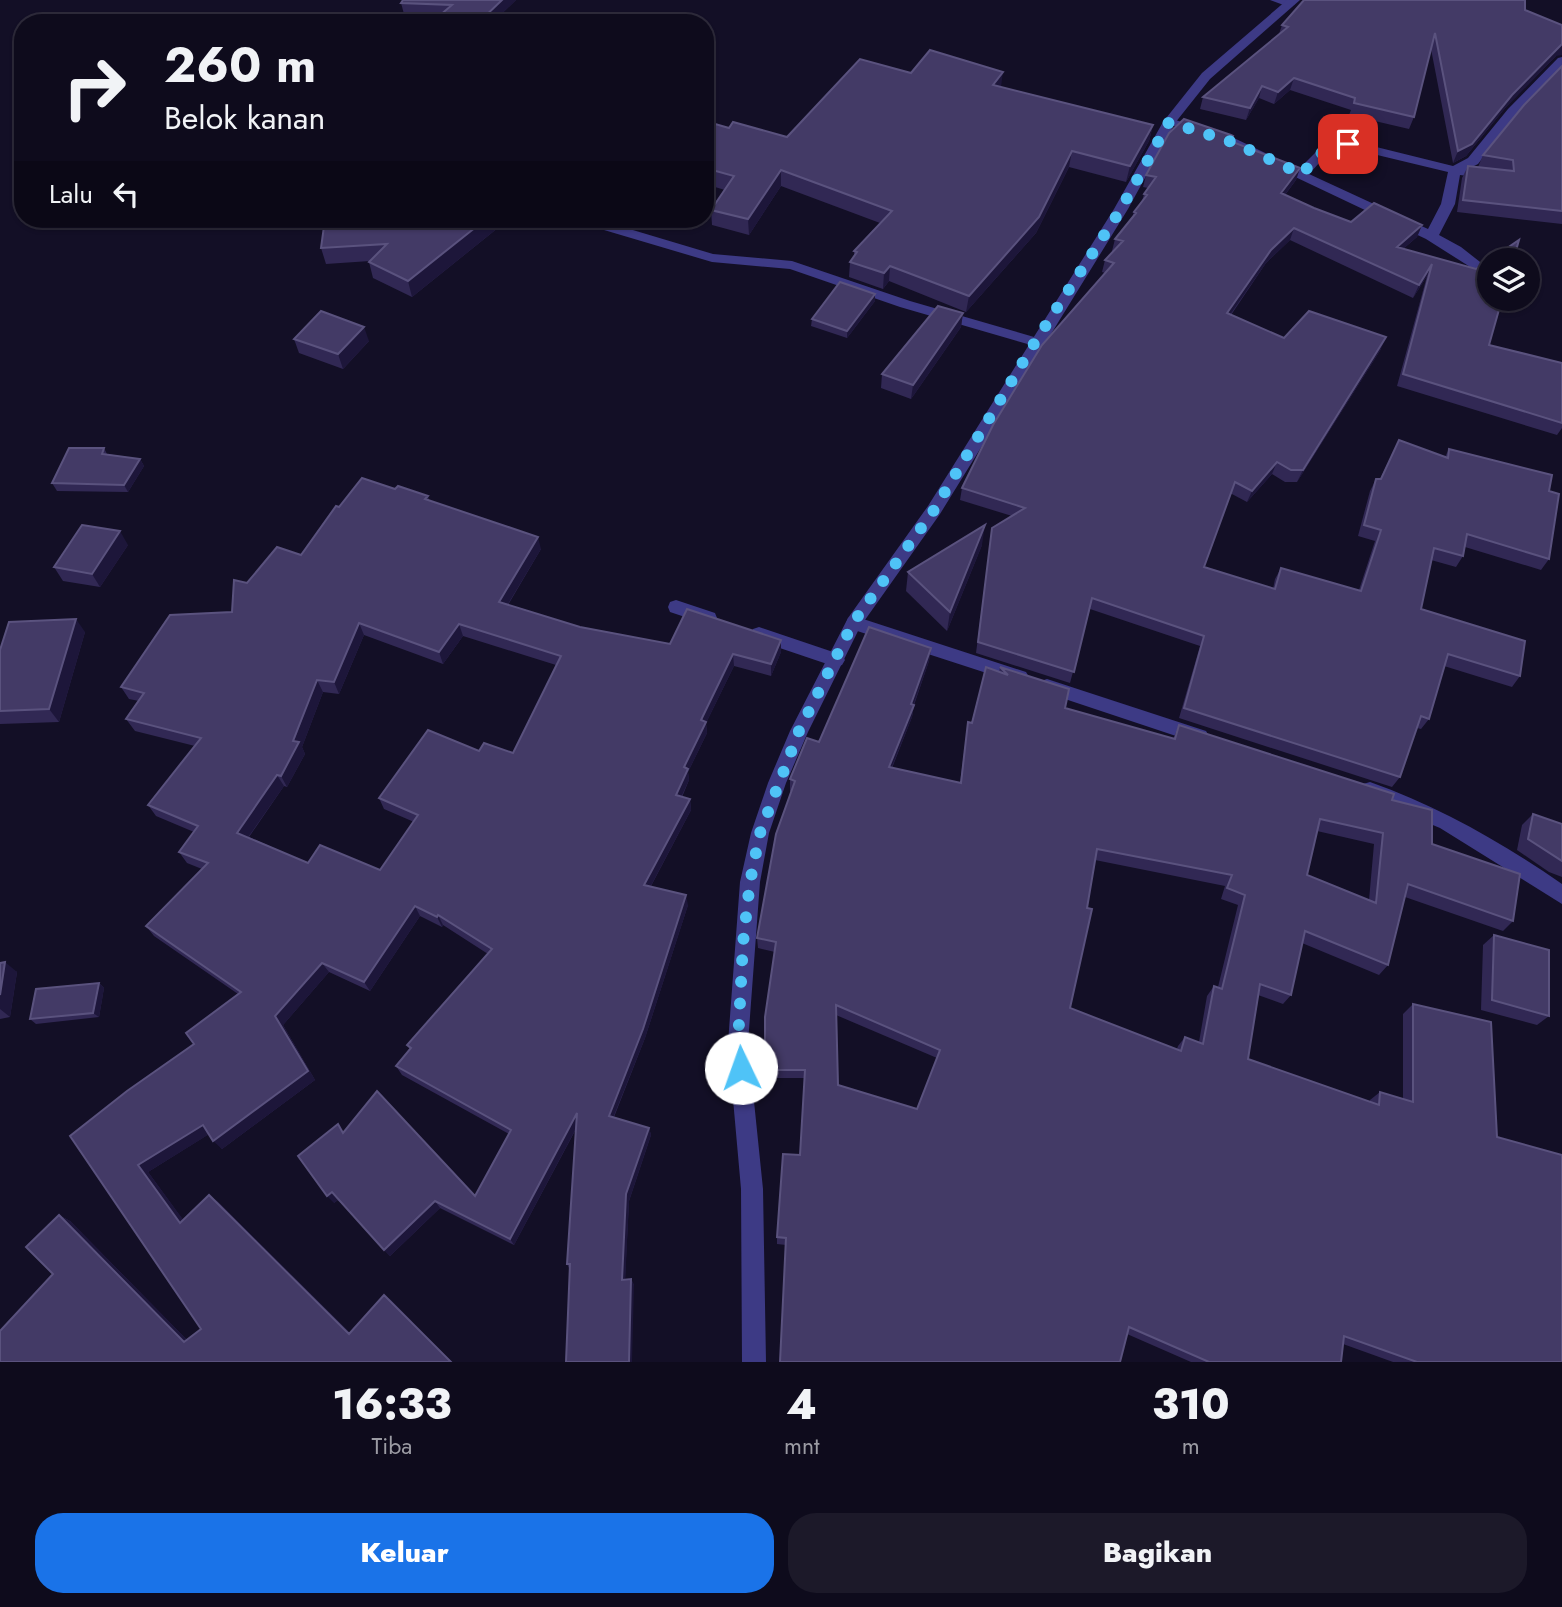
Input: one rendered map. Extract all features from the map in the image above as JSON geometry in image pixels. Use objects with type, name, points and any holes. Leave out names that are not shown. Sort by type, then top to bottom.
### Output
[{"type":"street","points":[[754,1362],[752,1189],[738,1043],[750,882],[760,833],[778,783],[831,659],[853,623],[934,510],[1035,342],[1121,209],[1169,122],[1206,76],[1286,1]]},
{"type":"street","points":[[1455,170],[1474,161],[1512,112],[1562,61]]},
{"type":"street","points":[[1169,122],[1232,142],[1302,174],[1432,236],[1457,250],[1477,266]]},
{"type":"street","points":[[1302,174],[1329,146],[1348,144],[1455,170],[1501,178]]},
{"type":"street","points":[[1432,236],[1448,204],[1455,170]]},
{"type":"street","points":[[612,228],[712,258],[792,265],[905,304],[1035,342]]},
{"type":"street","points":[[676,607],[831,659]]},
{"type":"street","points":[[853,623],[1212,740]]},
{"type":"street","points":[[1359,787],[1412,804],[1484,841],[1562,895]]},
{"type":"building","points":[[403,0],[502,0],[487,14],[441,14],[452,5],[401,3]]},
{"type":"building","points":[[1304,0],[1525,0],[1525,10],[1562,25],[1562,44],[1512,95],[1472,144],[1458,151],[1435,33],[1414,117],[1354,103],[1355,98],[1294,78],[1278,92],[1262,86],[1250,108],[1203,97],[1288,27],[1282,25]]},
{"type":"building","points":[[930,50],[1003,72],[993,85],[1153,125],[1130,166],[1072,151],[1039,217],[969,296],[890,266],[884,273],[850,262],[857,252],[854,251],[892,211],[781,170],[748,219],[714,211],[714,206],[734,176],[714,170],[714,124],[729,128],[733,122],[787,137],[860,59],[911,73]]},
{"type":"building","points":[[1562,66],[1562,211],[1463,200],[1468,166],[1514,171],[1513,160],[1483,155],[1524,105]]},
{"type":"building","points":[[1184,119],[1231,135],[1233,136],[1230,141],[1300,168],[1281,193],[1351,222],[1374,203],[1422,225],[1397,247],[1477,268],[1477,311],[1499,311],[1489,345],[1562,363],[1562,423],[1403,374],[1432,264],[1419,285],[1294,228],[1271,250],[1227,313],[1284,338],[1309,311],[1386,337],[1303,470],[1291,470],[1277,462],[1252,491],[1235,482],[1204,567],[1275,589],[1281,568],[1361,591],[1381,530],[1364,525],[1376,479],[1381,479],[1399,440],[1448,458],[1449,449],[1552,475],[1549,491],[1559,494],[1549,559],[1467,534],[1463,556],[1434,548],[1421,609],[1525,641],[1520,676],[1448,654],[1429,719],[1421,716],[1400,777],[1184,708],[1204,636],[1092,598],[1074,672],[978,642],[992,528],[1025,508],[962,488],[993,425],[1042,345],[1114,263],[1105,260],[1123,241],[1115,239],[1147,195],[1144,194],[1156,177],[1146,175],[1169,133]]},
{"type":"building","points":[[324,228],[475,228],[408,281],[369,262],[387,244],[321,248]]},
{"type":"building","points":[[1519,240],[1517,248],[1507,248]]},
{"type":"building","points":[[840,282],[875,294],[847,331],[812,319]]},
{"type":"building","points":[[938,306],[963,313],[913,385],[882,374]]},
{"type":"building","points":[[321,311],[364,327],[338,354],[294,339]]},
{"type":"building","points":[[69,448],[104,448],[102,454],[140,459],[124,485],[52,483]]},
{"type":"building","points":[[362,478],[428,496],[425,499],[538,537],[499,602],[580,627],[670,644],[687,609],[781,640],[771,664],[733,654],[701,720],[706,722],[684,767],[688,769],[676,795],[690,799],[644,885],[686,895],[643,1029],[609,1116],[649,1128],[626,1194],[622,1280],[631,1279],[629,1362],[566,1362],[570,1264],[567,1264],[577,1113],[510,1239],[435,1201],[384,1250],[332,1192],[327,1196],[298,1156],[338,1124],[343,1133],[377,1091],[475,1196],[511,1130],[396,1066],[411,1048],[407,1045],[492,949],[438,915],[437,917],[415,906],[364,982],[322,963],[275,1016],[308,1071],[213,1141],[203,1125],[138,1165],[180,1223],[209,1195],[349,1334],[384,1295],[451,1362],[0,1362],[0,1331],[53,1274],[26,1247],[59,1215],[184,1342],[201,1329],[70,1136],[127,1091],[194,1044],[186,1033],[241,992],[146,926],[208,863],[179,852],[198,826],[148,805],[201,738],[126,719],[144,693],[121,687],[170,615],[232,612],[234,580],[247,583],[277,547],[301,555],[336,506],[339,507]],"holes":[[[359,623],[439,652],[459,624],[561,656],[513,753],[484,743],[479,751],[428,730],[379,798],[418,815],[380,870],[320,845],[308,863],[237,833],[277,775],[281,776],[299,742],[293,741],[317,680],[334,682]]]},
{"type":"building","points":[[82,525],[120,531],[92,574],[54,567]]},
{"type":"building","points":[[985,525],[950,612],[908,572]]},
{"type":"building","points":[[76,619],[49,709],[0,711],[0,650],[9,622]]},
{"type":"building","points":[[869,627],[931,648],[911,704],[914,705],[889,767],[961,783],[968,722],[972,723],[986,667],[1008,675],[1000,667],[1069,689],[1065,708],[1175,739],[1179,725],[1394,794],[1392,800],[1432,810],[1432,844],[1520,874],[1513,921],[1408,884],[1388,965],[1305,931],[1291,995],[1260,984],[1248,1059],[1379,1105],[1380,1092],[1413,1102],[1413,1004],[1491,1022],[1497,1137],[1562,1155],[1562,1362],[1417,1362],[1344,1336],[1341,1362],[1209,1362],[1129,1327],[1120,1362],[780,1362],[786,1238],[777,1237],[783,1154],[800,1155],[805,1070],[765,1070],[765,1017],[776,942],[757,938],[776,834],[795,781],[790,779],[807,738],[819,742]],"holes":[[[1320,819],[1383,833],[1376,903],[1307,875]],[[1097,849],[1232,875],[1227,888],[1245,895],[1222,989],[1214,986],[1203,1044],[1185,1037],[1181,1051],[1070,1008],[1092,909],[1087,908]],[[836,1005],[940,1050],[917,1109],[838,1085]]]},
{"type":"building","points":[[1533,814],[1562,824],[1562,861],[1528,839]]},
{"type":"building","points":[[1494,935],[1549,950],[1549,1016],[1492,1000]]},
{"type":"building","points":[[5,962],[0,995],[0,963]]},
{"type":"building","points":[[99,983],[93,1013],[30,1019],[36,989]]},
{"type":"route","points":[[741,1068],[738,1043],[743,943],[750,882],[760,833],[799,731],[853,623],[934,510],[1019,373],[1035,342],[1121,209],[1169,122],[1232,142],[1302,174],[1329,146],[1348,144]]}]
